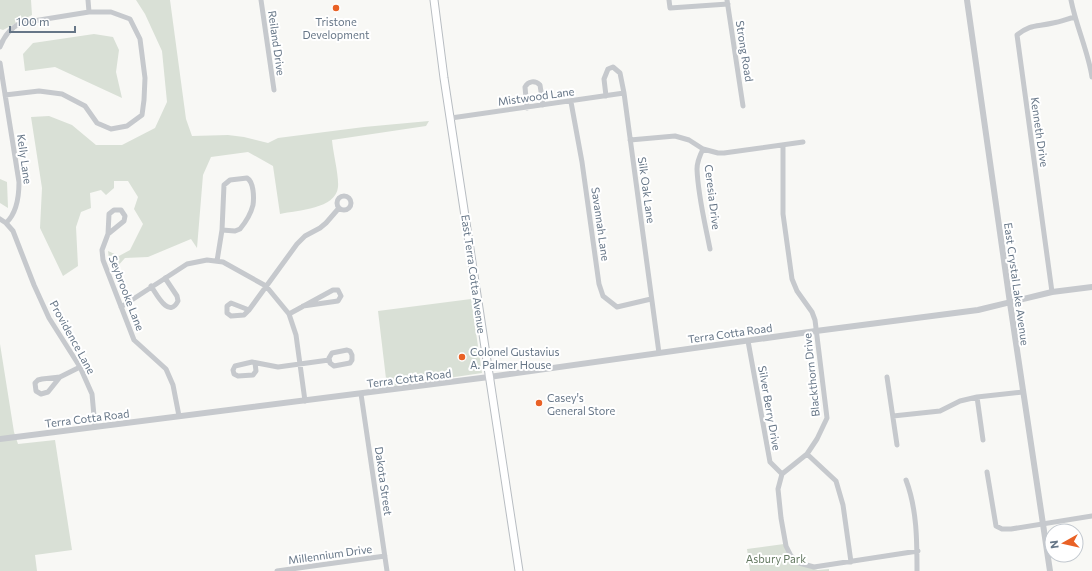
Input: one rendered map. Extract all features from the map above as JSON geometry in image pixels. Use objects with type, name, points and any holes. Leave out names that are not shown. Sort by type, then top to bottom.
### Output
[{"type":"main road","name":"East Terra Cotta Avenue","points":[[434,0],[450,118],[518,571]]},
{"type":"street","points":[[88,0],[89,12]]},
{"type":"street","name":"Reiland Drive","points":[[261,0],[274,90]]},
{"type":"street","points":[[669,0],[670,8],[727,2]]},
{"type":"street","name":"East Crystal Lake Avenue","points":[[967,0],[1050,571]]},
{"type":"street","points":[[1071,0],[1090,65],[1092,77]]},
{"type":"street","name":"Strong Road","points":[[727,2],[743,106]]},
{"type":"street","points":[[0,47],[6,35],[12,28],[21,23],[89,12],[111,12],[130,19],[140,38],[145,78],[142,115],[127,126],[111,129],[97,122],[85,106],[62,94],[39,91],[5,95]]},
{"type":"street","name":"Kenneth Drive","points":[[1052,292],[1017,35],[1026,28],[1052,24],[1075,17]]},
{"type":"street","name":"Kelly Lane","points":[[0,63],[19,182],[19,191],[15,211],[12,218],[6,223]]},
{"type":"street","name":"Silk Oak Lane","points":[[606,96],[604,79],[608,69],[613,67],[620,73],[624,93],[659,353]]},
{"type":"street","points":[[527,108],[525,87],[529,82],[535,81],[540,84],[543,105]]},
{"type":"street","name":"Mistwood Lane","points":[[450,118],[571,102],[624,93]]},
{"type":"street","name":"Savannah Lane","points":[[571,102],[582,162],[599,284],[603,296],[617,307],[651,299]]},
{"type":"street","points":[[630,140],[675,136],[689,140],[703,148],[718,153],[729,153],[803,142]]},
{"type":"street","name":"Blackthorn Drive","points":[[782,474],[807,454],[818,439],[827,418],[815,320],[812,312],[797,292],[792,279],[784,214],[783,145]]},
{"type":"street","name":"Ceresia Drive","points":[[703,148],[698,161],[697,169],[710,249]]},
{"type":"street","points":[[217,261],[222,230],[224,185],[230,180],[247,178],[252,183],[252,208],[240,229],[233,231],[222,230]]},
{"type":"street","points":[[249,310],[305,236],[320,228],[339,208]]},
{"type":"street","name":"Seybrooke Lane","points":[[108,234],[124,221],[125,216],[121,210],[116,209],[110,213],[108,234],[103,246],[103,260],[134,340],[166,368],[173,385],[179,416]]},
{"type":"street","name":"Providence Lane","points":[[0,219],[13,231],[49,318],[80,368],[92,394],[95,427]]},
{"type":"street","points":[[121,307],[182,266],[192,262],[207,260],[217,261],[232,266],[266,286],[289,314],[296,334],[305,401]]},
{"type":"street","points":[[151,286],[165,306],[173,306],[178,301],[178,296],[165,278]]},
{"type":"street","name":"Terra Cotta Road","points":[[0,439],[361,394],[748,340],[978,310],[1052,292],[1092,286]]},
{"type":"street","points":[[289,314],[303,306],[333,290],[340,292],[341,296],[338,301],[303,306]]},
{"type":"street","name":"Silver Berry Drive","points":[[748,340],[770,462],[782,474]]},
{"type":"street","points":[[347,350],[350,351],[352,355],[352,360],[349,364],[334,366],[329,360],[330,355],[333,353],[347,350]]},
{"type":"street","points":[[256,363],[278,367],[329,360]]},
{"type":"street","points":[[60,377],[48,392],[41,394],[36,391],[35,383],[39,380],[60,377],[80,368]]},
{"type":"street","points":[[888,377],[897,446]]},
{"type":"street","points":[[893,416],[940,411],[960,401],[977,397],[1023,392]]},
{"type":"street","name":"Dakota Street","points":[[361,394],[387,571]]},
{"type":"street","points":[[977,397],[983,440]]},
{"type":"street","points":[[807,454],[836,481],[843,505],[851,562]]},
{"type":"street","points":[[987,472],[996,526],[1002,529],[1011,529],[1092,516]]},
{"type":"street","points":[[782,474],[778,488],[783,532],[786,546],[791,556],[800,563],[814,567],[918,551]]},
{"type":"street","points":[[906,480],[912,494],[918,551],[917,571]]},
{"type":"street","name":"Millennium Drive","points":[[277,571],[385,556]]},
{"type":"green space","points":[[0,0],[31,0],[32,15],[3,30],[0,29]]},
{"type":"green space","points":[[136,0],[170,0],[186,119],[192,136],[228,135],[268,143],[278,138],[364,127],[429,121],[426,126],[332,140],[338,182],[336,194],[331,200],[324,204],[306,210],[280,214],[273,166],[248,152],[211,157],[203,175],[197,248],[191,239],[148,257],[125,258],[116,268],[110,265],[108,251],[119,256],[130,250],[143,224],[134,209],[138,197],[128,181],[114,181],[114,188],[106,195],[101,190],[90,193],[91,208],[81,212],[76,227],[78,266],[63,276],[40,228],[42,188],[31,117],[49,116],[72,125],[96,145],[122,145],[155,128],[167,102],[162,51],[145,14]]},
{"type":"green space","points":[[94,34],[113,37],[119,50],[116,72],[122,98],[55,67],[25,71],[23,54],[33,43]]},
{"type":"green space","points":[[0,179],[7,182],[8,208],[0,203]]},
{"type":"green space","points":[[471,299],[482,373],[387,387],[378,311]]},
{"type":"green space","points":[[0,344],[14,432],[18,444],[55,440],[72,550],[35,555],[37,571],[0,571]]},
{"type":"green space","name":"Asbury Park","points":[[784,544],[791,557],[810,568],[818,570],[829,569],[829,571],[750,571],[747,549]]},
{"type":"place","name":"Tristone Development","points":[[336,8]]},
{"type":"place","name":"Colonel Gustavius A. Palmer House","points":[[462,357]]},
{"type":"place","name":"Casey's General Store","points":[[539,403]]}]
